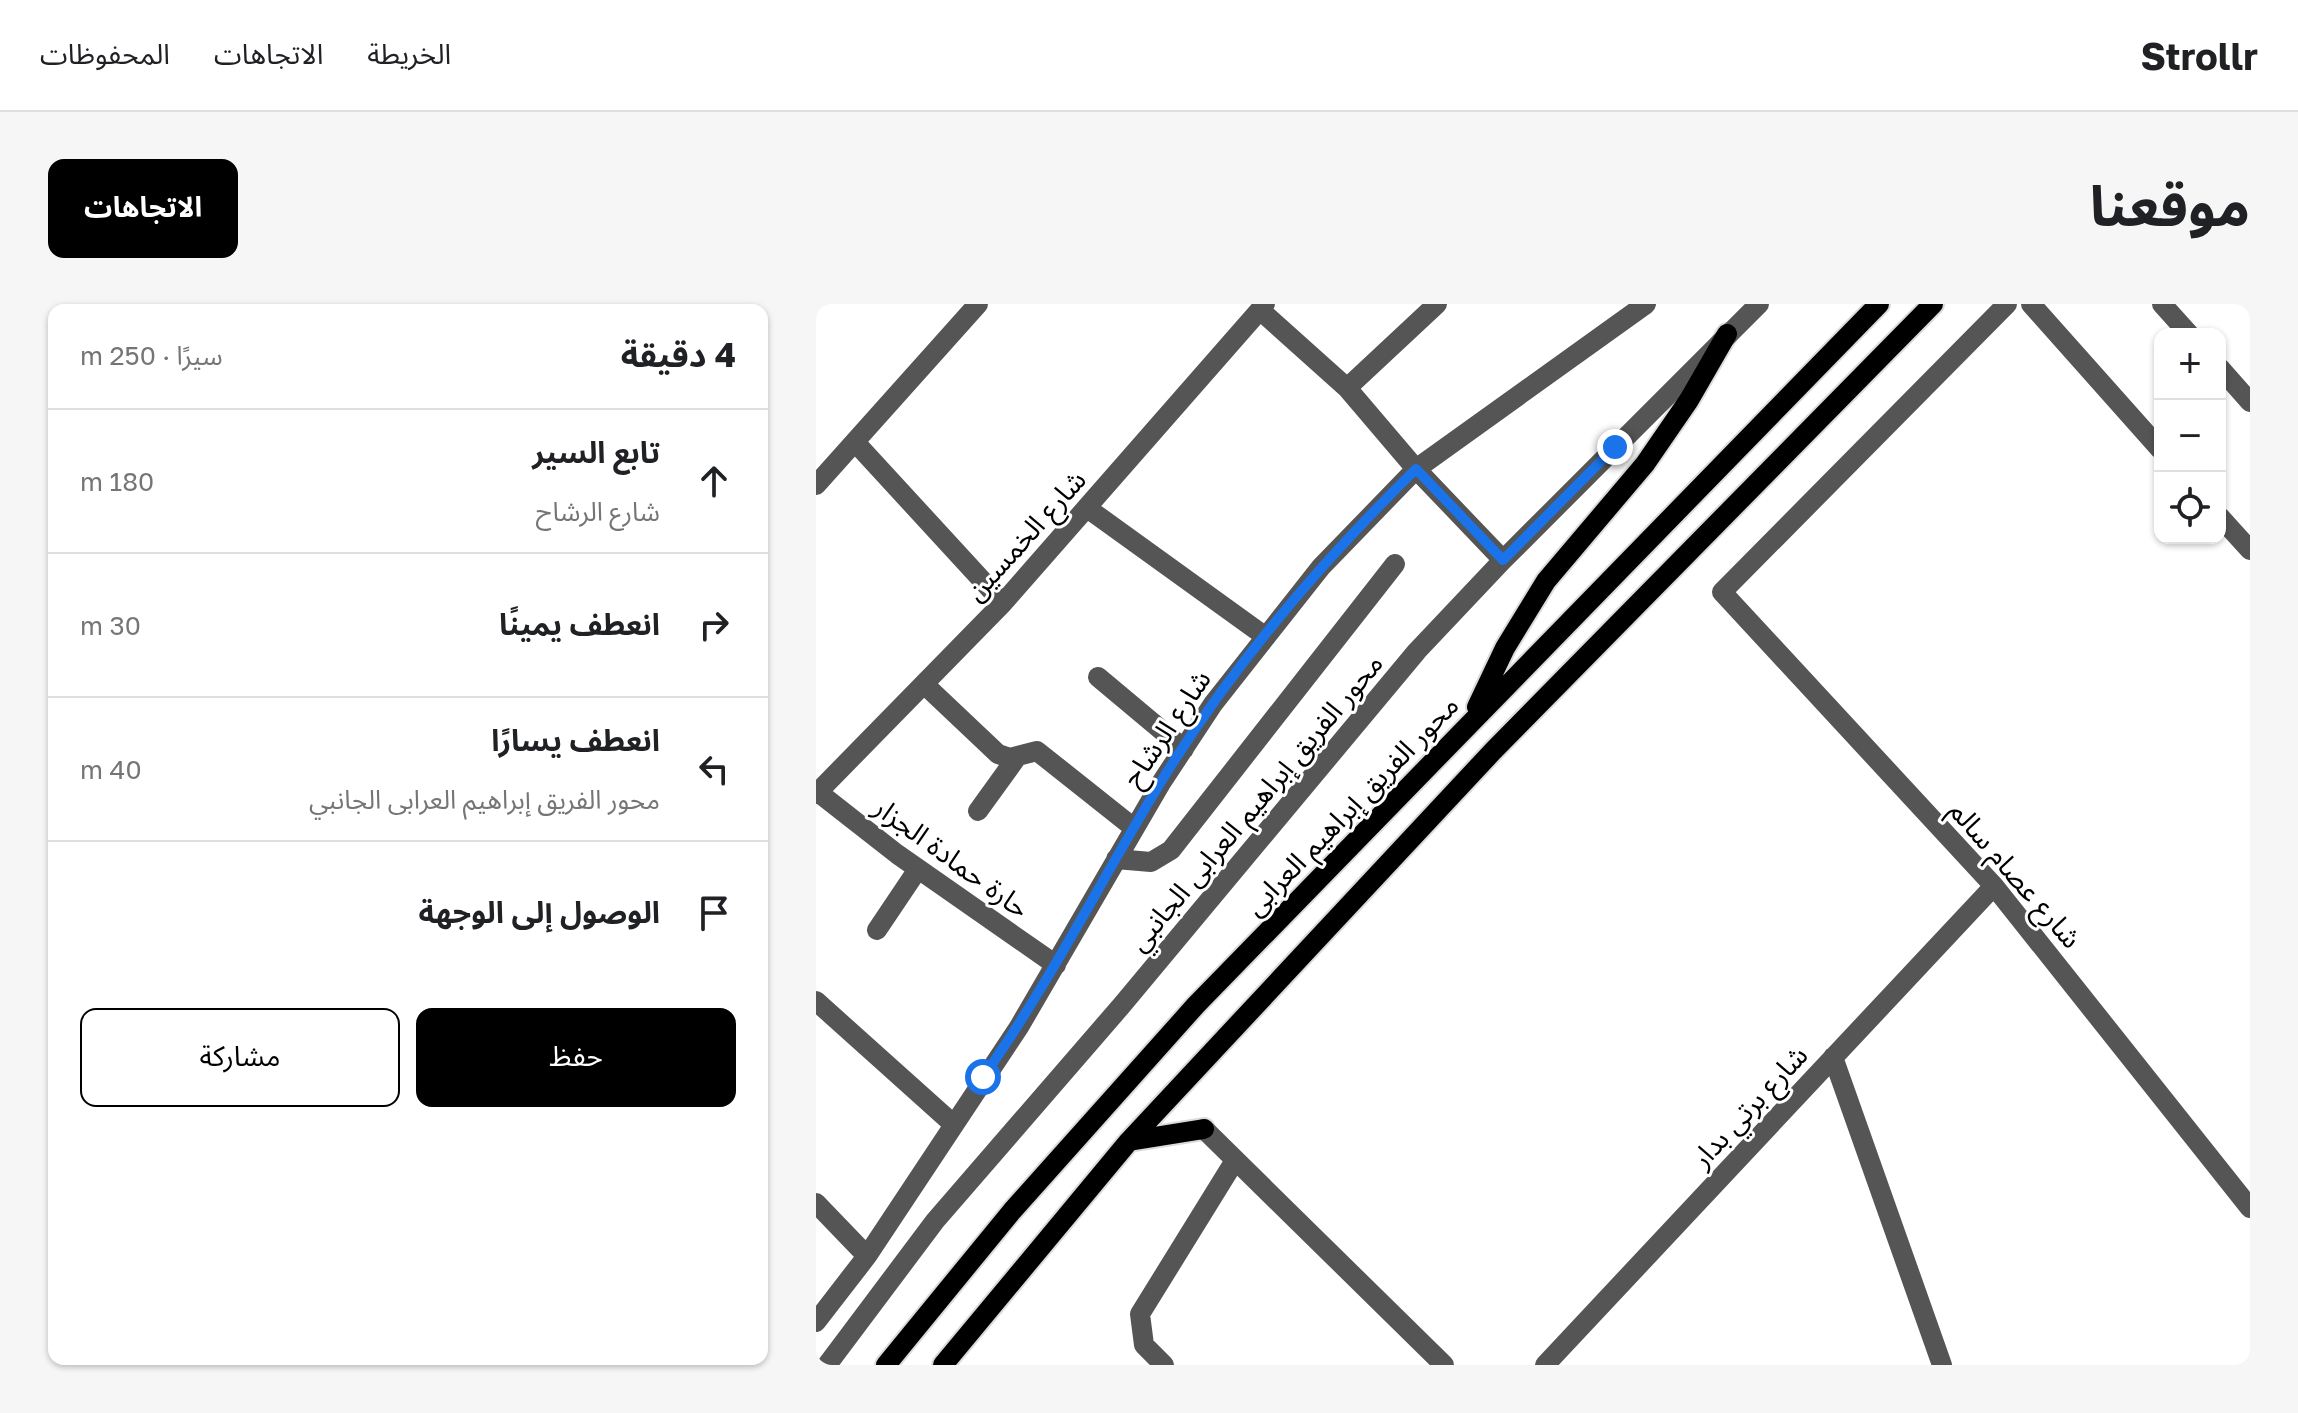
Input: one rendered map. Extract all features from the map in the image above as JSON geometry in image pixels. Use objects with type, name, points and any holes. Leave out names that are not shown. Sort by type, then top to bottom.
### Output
[{"type":"main road","name":"محور الفريق إبراهيم العرابى","points":[[886,1365],[1012,1211],[1196,1005],[1879,304]]},
{"type":"main road","points":[[943,1365],[1129,1141],[1493,751],[1933,304]]},
{"type":"main road","points":[[1473,719],[1524,613],[1546,581],[1653,453],[1689,400],[1727,334]]},
{"type":"main road","points":[[1129,1141],[1204,1129]]},
{"type":"street","points":[[816,485],[978,304]]},
{"type":"street","points":[[1347,388],[1437,304]]},
{"type":"street","name":"شارع الرشاح","points":[[816,1322],[867,1256],[952,1123],[1019,1027],[1134,828],[1184,749],[1321,567],[1416,469],[1646,304]]},
{"type":"street","name":"محور الفريق إبراهيم العرابى الجانبي","points":[[827,1365],[935,1221],[1122,1005],[1407,663],[1503,560],[1759,304]]},
{"type":"street","name":"شارع عصام سالم","points":[[2007,304],[1722,592],[1994,886],[2250,1208]]},
{"type":"street","points":[[2031,304],[2154,442]]},
{"type":"street","points":[[2162,304],[2184,328]]},
{"type":"street","points":[[1262,307],[1347,388],[1416,469],[1503,560]]},
{"type":"street","name":"شارع الخمسين","points":[[817,793],[1003,603],[1262,307]]},
{"type":"street","points":[[2226,373],[2246,389]]},
{"type":"street","points":[[855,442],[1003,603]]},
{"type":"street","points":[[1087,508],[1266,637]]},
{"type":"street","points":[[2226,524],[2250,550]]},
{"type":"street","points":[[1116,859],[1151,862],[1171,850],[1395,564]]},
{"type":"street","points":[[1098,677],[1184,749]]},
{"type":"street","points":[[924,684],[998,754],[1017,757],[1037,751],[1134,828]]},
{"type":"street","points":[[978,811],[1017,757]]},
{"type":"street","name":"حارة حمادة الجزار","points":[[817,793],[918,869],[1056,965]]},
{"type":"street","points":[[877,930],[918,869]]},
{"type":"street","name":"شارع برتي بدار","points":[[1545,1365],[1994,886]]},
{"type":"street","points":[[816,1001],[952,1123]]},
{"type":"street","points":[[1833,1057],[1942,1365]]},
{"type":"street","points":[[1204,1129],[1234,1162],[1444,1365]]},
{"type":"street","points":[[1164,1365],[1144,1345],[1140,1314],[1234,1162]]},
{"type":"street","points":[[816,1203],[867,1256]]},
{"type":"route","points":[[983,1077],[1019,1027],[1161,783],[1213,704],[1321,567],[1372,512],[1416,469],[1503,560],[1615,447]]}]
